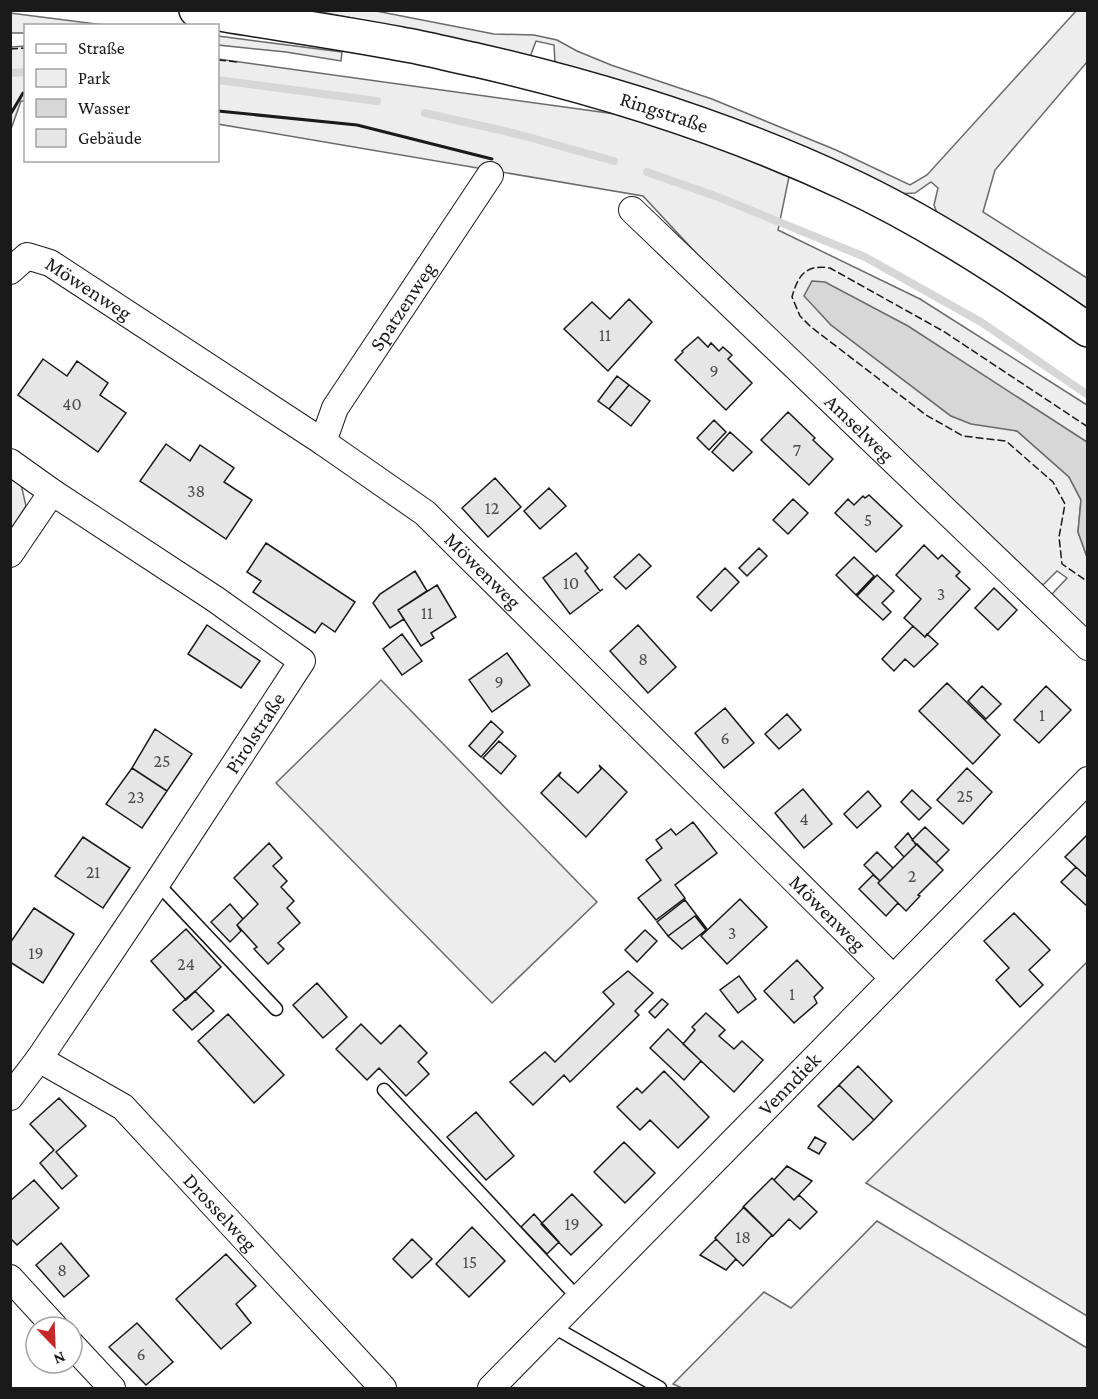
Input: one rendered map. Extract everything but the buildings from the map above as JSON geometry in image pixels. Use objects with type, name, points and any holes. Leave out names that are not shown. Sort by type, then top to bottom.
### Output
[{"type":"main road","name":"Ringstraße","points":[[196,10],[403,44],[615,95],[695,123],[771,151],[847,183],[929,228],[1026,287],[1088,330]]},
{"type":"street","name":"Spatzenweg","points":[[323,442],[335,408],[490,176]]},
{"type":"street","name":"Amselweg","points":[[632,210],[1088,647]]},
{"type":"street","name":"Möwenweg","points":[[10,271],[27,256],[50,263],[323,442],[425,513],[893,978]]},
{"type":"street","name":"Pirolstraße","points":[[10,462],[215,599],[302,661],[157,883],[39,1059],[10,1097]]},
{"type":"street","points":[[10,554],[52,492]]},
{"type":"street","name":"Venndiek","points":[[491,1389],[1088,780]]},
{"type":"street","name":"Drosselweg","points":[[39,1059],[123,1107],[383,1389]]},
{"type":"street","points":[[10,1278],[44,1315]]},
{"type":"street","points":[[84,1358],[112,1389]]},
{"type":"lane","points":[[157,883],[276,1009]]},
{"type":"lane","points":[[384,1090],[578,1298]]},
{"type":"lane","points":[[552,1326],[660,1389]]},
{"type":"green space","points":[[316,11],[376,11],[494,34],[534,35],[557,40],[611,65],[712,99],[836,150],[910,185],[927,175],[1076,11],[1087,11],[1087,62],[995,170],[983,212],[1087,278],[1087,308],[1018,262],[937,213],[934,205],[938,188],[931,182],[915,193],[895,194],[555,63],[554,45],[536,41],[530,57],[429,33]]},
{"type":"green space","points":[[10,13],[96,24],[24,24],[24,33],[11,33]]},
{"type":"green space","points":[[219,36],[342,52],[341,61],[286,52],[219,45]]},
{"type":"green space","points":[[24,46],[24,101],[21,101],[11,129],[11,47]]},
{"type":"green space","points":[[219,59],[637,117],[790,172],[778,230],[920,299],[1087,405],[1087,442],[804,295],[831,325],[951,416],[1017,431],[1069,477],[1081,500],[1078,532],[1087,557],[1087,633],[1052,594],[1067,578],[1057,571],[1044,584],[1037,585],[724,283],[643,196],[219,124]]},
{"type":"green space","points":[[11,477],[21,484],[26,506],[11,529]]},
{"type":"green space","points":[[381,680],[597,902],[492,1003],[276,783]]},
{"type":"green space","points":[[1087,962],[1087,1316],[866,1183]]},
{"type":"green space","points":[[877,1221],[1087,1348],[1087,1388],[682,1388],[673,1384],[764,1292],[791,1308]]},
{"type":"water","points":[[812,281],[825,282],[908,326],[1087,442],[1087,557],[1078,532],[1081,500],[1069,477],[1017,431],[971,424],[951,416],[831,325],[804,296]]},
{"type":"waterway","points":[[10,73],[24,72]]},
{"type":"waterway","points":[[219,80],[377,101]]},
{"type":"waterway","points":[[425,113],[517,134],[614,161]]},
{"type":"waterway","points":[[647,172],[718,197],[865,257],[981,322],[1088,395]]},
{"type":"fence","points":[[10,49],[24,48]]},
{"type":"fence","points":[[219,60],[238,62]]},
{"type":"fence","points":[[1088,427],[943,331],[830,268],[815,268],[800,277],[792,297],[800,316],[811,327],[926,415],[963,436],[1006,441],[1053,482],[1065,504],[1059,537],[1062,564],[1088,582]]},
{"type":"wall","points":[[10,115],[24,93]]},
{"type":"wall","points":[[219,111],[357,125],[492,159]]}]
